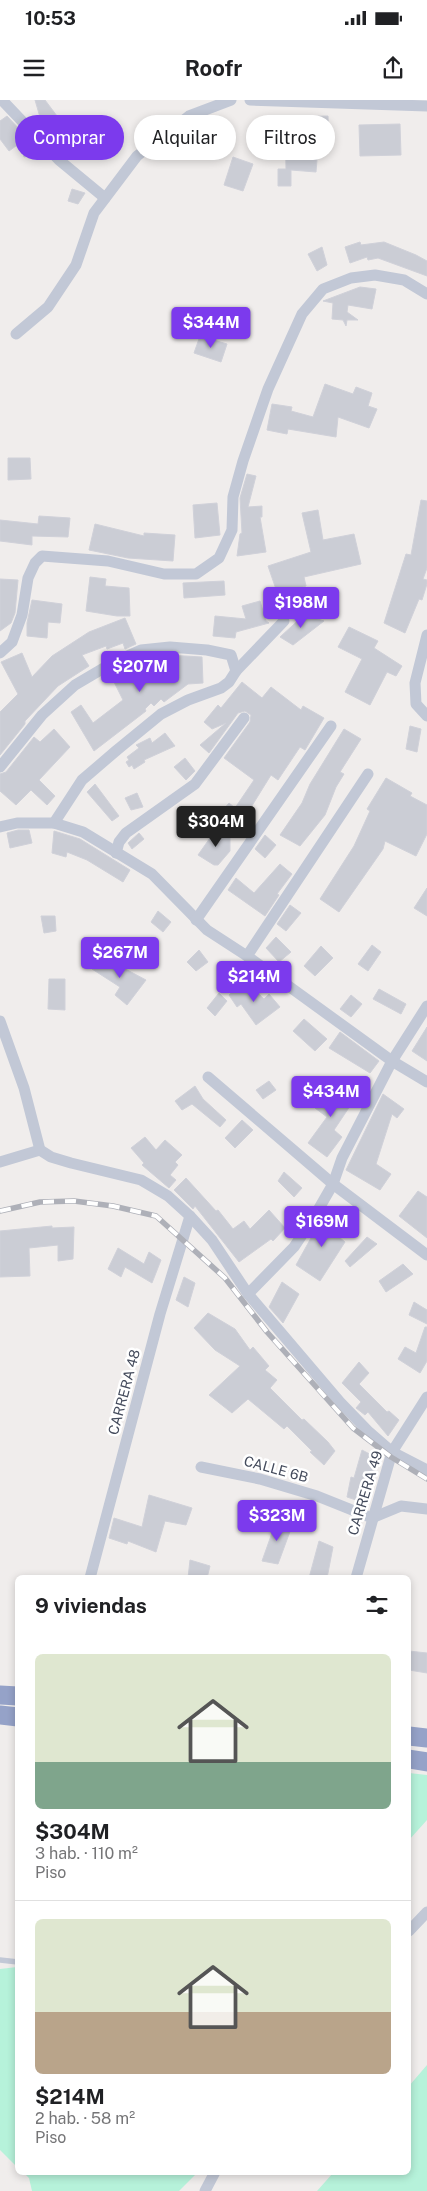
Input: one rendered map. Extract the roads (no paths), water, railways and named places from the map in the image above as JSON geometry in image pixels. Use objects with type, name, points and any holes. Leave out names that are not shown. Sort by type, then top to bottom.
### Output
[{"type":"highway","points":[[0,1695],[15,1696]]},
{"type":"highway","points":[[0,1715],[15,1717]]},
{"type":"highway","points":[[411,1736],[427,1738]]},
{"type":"highway","points":[[411,1760],[427,1762]]},
{"type":"street","points":[[2,100],[58,160],[105,198]]},
{"type":"street","points":[[16,334],[48,307],[76,265],[94,213],[137,156],[189,116],[231,100]]},
{"type":"street","points":[[250,100],[427,106]]},
{"type":"street","points":[[0,654],[12,642],[22,615],[28,578],[35,563],[42,556],[108,560],[164,574],[196,574],[219,558],[232,530],[233,497],[243,461],[268,389],[302,314],[323,289],[351,278],[375,275],[404,280],[427,294]]},
{"type":"street","points":[[54,823],[82,780],[161,714],[188,700],[221,688],[229,682],[236,671],[284,621]]},
{"type":"street","points":[[427,635],[415,683],[416,704],[427,716]]},
{"type":"street","points":[[0,767],[42,715],[76,685],[114,662],[141,650],[170,647],[207,650],[231,655],[236,671]]},
{"type":"street","points":[[116,853],[126,833],[195,784],[244,718]]},
{"type":"street","points":[[196,920],[331,726]]},
{"type":"street","points":[[247,956],[368,774]]},
{"type":"street","points":[[0,827],[17,823],[54,823],[83,832],[152,874],[207,930],[247,956],[392,1061],[427,1082]]},
{"type":"street","points":[[248,1294],[294,1247],[314,1217],[333,1184],[342,1158],[392,1061],[427,1006]]},
{"type":"street","points":[[0,1021],[24,1088],[40,1150],[50,1156],[71,1163],[141,1180],[168,1196],[212,1240],[248,1294],[340,1402],[369,1432],[392,1452],[427,1470]]},
{"type":"street","points":[[208,1077],[333,1184],[427,1255]]},
{"type":"street","points":[[0,1162],[40,1150]]},
{"type":"street","name":"CARRERA 48","points":[[91,1575],[160,1314],[190,1216]]},
{"type":"street","name":"CARRERA 49","points":[[357,1575],[392,1452],[427,1396]]},
{"type":"street","name":"CALLE 6B","points":[[201,1467],[260,1479],[317,1496],[372,1518]]},
{"type":"street","points":[[372,1518],[400,1506],[427,1509]]},
{"type":"street","points":[[411,1929],[427,1912]]},
{"type":"street","points":[[204,2191],[213,2175]]},
{"type":"lane","points":[[0,1960],[15,1962]]},
{"type":"railway","points":[[0,1211],[40,1202],[74,1201],[113,1206],[156,1216],[225,1278],[267,1332],[353,1428],[391,1457],[427,1479]]}]
